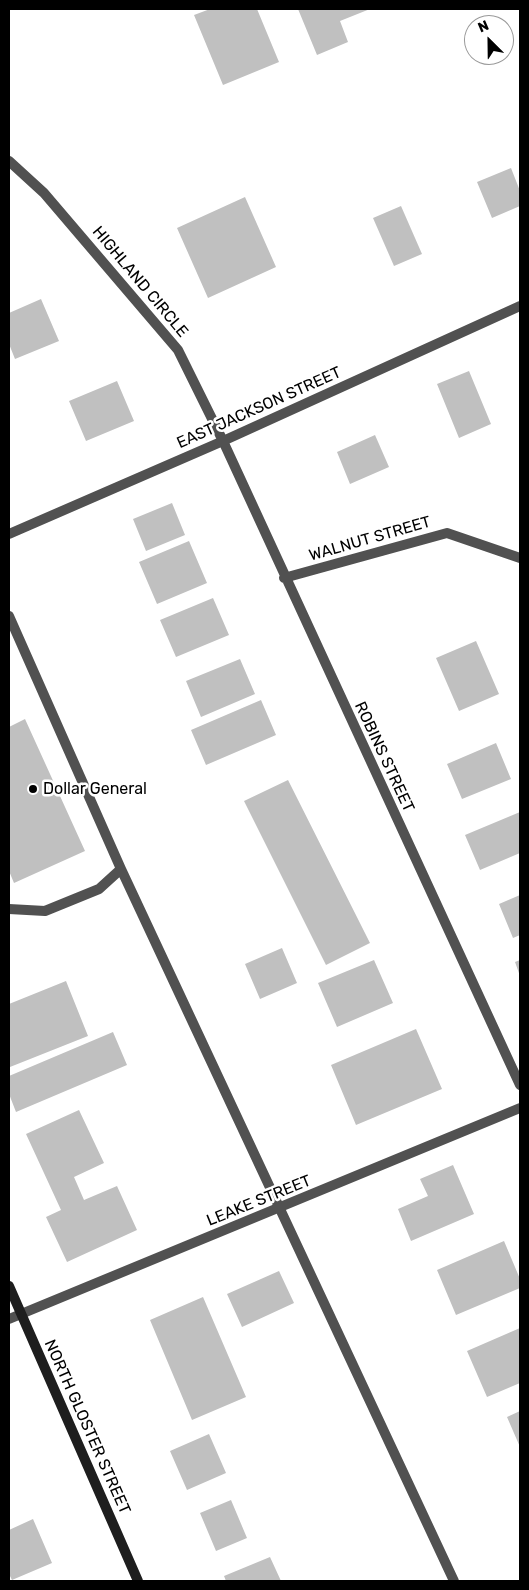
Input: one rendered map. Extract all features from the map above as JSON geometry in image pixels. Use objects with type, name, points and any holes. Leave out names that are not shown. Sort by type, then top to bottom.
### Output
[{"type":"main road","name":"NORTH GLOSTER STREET","points":[[9,1286],[138,1581]]},
{"type":"street","name":"HIGHLAND CIRCLE","points":[[9,161],[44,192],[178,350],[223,441]]},
{"type":"street","name":"EAST JACKSON STREET","points":[[9,534],[223,441],[520,306]]},
{"type":"street","name":"ROBINS STREET","points":[[223,441],[284,578],[520,1084]]},
{"type":"street","name":"WALNUT STREET","points":[[284,578],[447,533],[520,558]]},
{"type":"street","points":[[9,616],[121,869],[454,1581]]},
{"type":"street","points":[[9,909],[45,911],[99,889],[121,869]]},
{"type":"street","name":"LEAKE STREET","points":[[9,1319],[280,1209],[520,1108]]},
{"type":"building","points":[[210,9],[257,9],[279,62],[223,85],[194,15]]},
{"type":"building","points":[[298,9],[370,9],[340,21],[348,42],[317,55]]},
{"type":"building","points":[[511,168],[520,191],[520,206],[492,218],[477,182]]},
{"type":"building","points":[[245,197],[276,267],[208,298],[177,228]]},
{"type":"building","points":[[401,206],[422,254],[394,266],[373,218]]},
{"type":"building","points":[[41,299],[59,341],[15,359],[9,344],[9,313]]},
{"type":"building","points":[[469,371],[491,424],[459,438],[437,384]]},
{"type":"building","points":[[117,381],[134,421],[86,441],[69,401]]},
{"type":"building","points":[[375,435],[389,467],[350,484],[337,452]]},
{"type":"building","points":[[172,503],[185,535],[146,551],[133,519]]},
{"type":"building","points":[[189,541],[207,583],[157,604],[139,562]]},
{"type":"building","points":[[213,598],[229,635],[176,657],[160,620]]},
{"type":"building","points":[[476,641],[499,694],[459,711],[436,658]]},
{"type":"building","points":[[240,659],[255,694],[201,717],[186,681]]},
{"type":"building","points":[[261,700],[276,735],[206,765],[191,730]]},
{"type":"building","name":"Dollar General","points":[[25,719],[85,851],[14,883],[9,871],[9,727]]},
{"type":"building","points":[[496,743],[511,779],[462,799],[447,764]]},
{"type":"building","points":[[288,780],[370,943],[326,965],[244,801]]},
{"type":"building","points":[[520,812],[520,853],[480,870],[465,835]]},
{"type":"building","points":[[520,895],[520,935],[513,938],[499,904]]},
{"type":"building","points":[[282,948],[297,983],[260,999],[245,964]]},
{"type":"building","points":[[374,960],[393,1003],[337,1027],[318,983]]},
{"type":"building","points":[[520,960],[520,976],[515,962]]},
{"type":"building","points":[[66,981],[88,1036],[10,1067],[9,1004]]},
{"type":"building","points":[[416,1029],[442,1089],[356,1125],[331,1065]]},
{"type":"building","points":[[113,1032],[127,1065],[16,1112],[9,1094],[9,1076]]},
{"type":"building","points":[[79,1110],[104,1163],[74,1177],[84,1200],[117,1186],[137,1230],[67,1262],[46,1217],[61,1210],[26,1134]]},
{"type":"building","points":[[453,1165],[474,1214],[411,1241],[398,1209],[428,1196],[420,1179]]},
{"type":"building","points":[[504,1241],[520,1279],[520,1288],[456,1315],[437,1270]]},
{"type":"building","points":[[279,1271],[294,1303],[242,1327],[227,1294]]},
{"type":"building","points":[[203,1297],[246,1397],[192,1420],[150,1320]]},
{"type":"building","points":[[520,1328],[520,1383],[487,1397],[467,1351]]},
{"type":"building","points":[[520,1411],[520,1447],[507,1417]]},
{"type":"building","points":[[209,1434],[226,1473],[187,1490],[170,1451]]},
{"type":"building","points":[[231,1500],[247,1538],[216,1551],[200,1513]]},
{"type":"building","points":[[33,1519],[52,1563],[12,1580],[9,1574],[9,1530]]},
{"type":"building","points":[[270,1557],[281,1581],[226,1581],[224,1576]]},
{"type":"place","name":"Dollar General","points":[[33,789]]}]
